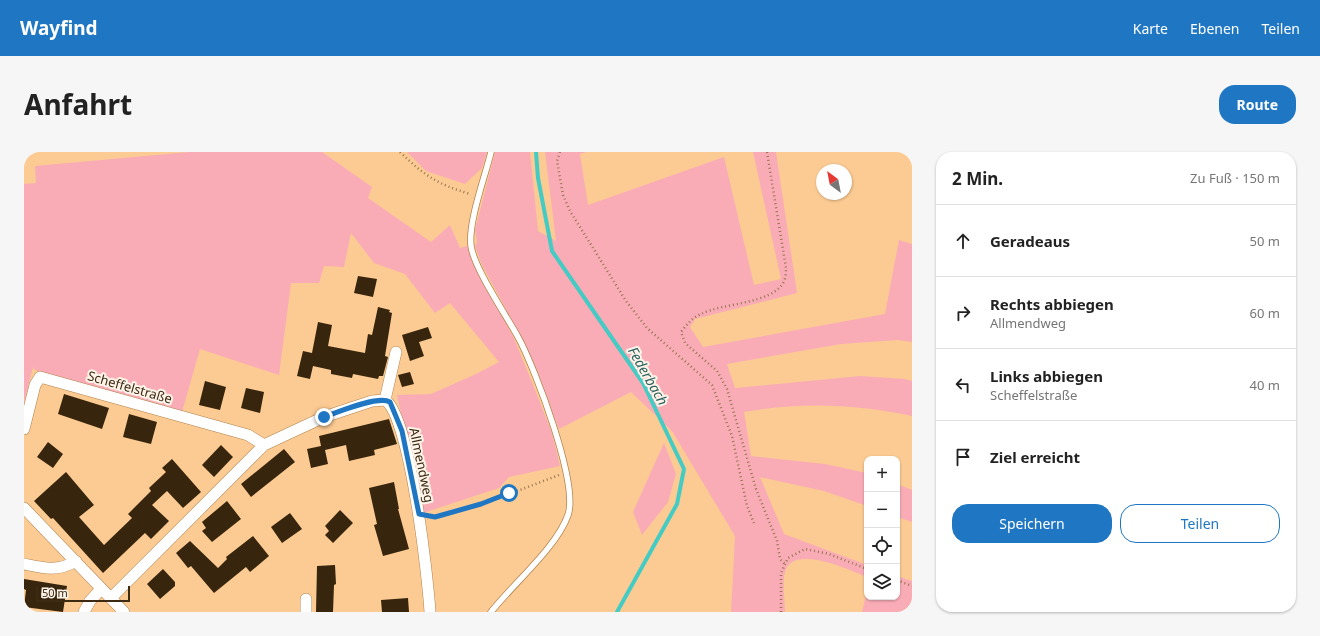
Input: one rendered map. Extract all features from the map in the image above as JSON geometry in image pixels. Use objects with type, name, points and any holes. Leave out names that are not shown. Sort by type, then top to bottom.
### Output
[{"type":"street","points":[[111,598],[264,445],[324,417],[372,401],[385,400],[396,352]]},
{"type":"street","name":"Scheffelstraße","points":[[24,430],[35,384],[40,377],[248,435],[264,445]]},
{"type":"street","name":"Allmendweg","points":[[385,400],[390,402],[402,431],[419,514],[430,612]]},
{"type":"street","points":[[24,508],[124,612]]},
{"type":"street","points":[[24,564],[50,569],[66,568],[76,561]]},
{"type":"street","points":[[84,612],[90,601],[101,589]]},
{"type":"street","points":[[306,599],[306,612]]},
{"type":"lane","points":[[491,152],[472,230],[471,247],[477,264],[519,340],[555,429],[570,493],[568,514],[560,533],[491,612]]},
{"type":"path","points":[[400,152],[425,175],[447,187],[479,197]]},
{"type":"path","points":[[560,152],[557,161],[563,195],[570,211],[626,301],[647,328],[712,385],[732,436],[747,506],[754,523]]},
{"type":"path","points":[[766,152],[786,268],[784,282],[778,290],[766,296],[702,313],[689,321],[681,332],[686,343],[717,371],[727,389],[756,489],[777,540],[780,560],[785,564]]},
{"type":"path","points":[[419,514],[435,517],[446,514],[494,500],[565,473]]},
{"type":"path","points":[[781,612],[781,573],[788,558],[805,549],[829,554],[864,567]]},
{"type":"path","points":[[900,581],[912,586]]},
{"type":"shaded area","points":[[189,152],[322,152],[372,187],[368,198],[431,242],[450,225],[460,248],[467,246],[476,270],[513,336],[552,433],[560,466],[509,477],[499,488],[423,513],[397,395],[431,394],[499,362],[450,303],[435,313],[405,274],[374,263],[351,233],[344,267],[324,266],[319,283],[291,283],[279,375],[200,349],[182,412],[35,370],[33,367],[24,403],[24,184],[36,183],[35,166]]},
{"type":"shaded area","points":[[407,152],[487,152],[482,168],[465,184],[426,171]]},
{"type":"shaded area","points":[[495,152],[530,152],[538,231],[556,241],[545,152],[586,152],[580,154],[588,205],[724,157],[754,285],[781,279],[753,152],[776,152],[797,293],[695,319],[690,327],[703,347],[885,314],[899,240],[912,244],[912,342],[898,340],[841,344],[727,364],[735,388],[860,376],[905,379],[912,381],[912,416],[869,409],[828,406],[787,407],[744,412],[751,456],[825,464],[864,472],[864,505],[824,491],[760,477],[784,534],[864,564],[864,576],[823,561],[810,559],[799,560],[790,564],[785,572],[785,612],[731,612],[735,536],[672,431],[631,392],[559,429],[521,337],[481,263],[475,246],[477,242],[475,230]]},
{"type":"shaded area","points":[[664,443],[676,474],[668,502],[642,535],[633,512]]},
{"type":"shaded area","points":[[900,485],[912,490],[912,522],[900,518]]},
{"type":"shaded area","points":[[900,577],[912,581],[912,612],[862,612],[865,600],[900,600]]},
{"type":"building","points":[[358,276],[377,279],[373,297],[354,293]]},
{"type":"building","points":[[378,307],[390,310],[389,312],[392,313],[385,356],[388,357],[383,376],[379,376],[378,379],[353,374],[352,378],[331,374],[331,370],[313,366],[310,379],[297,376],[303,351],[312,353],[318,322],[332,325],[328,346],[365,353],[368,334],[372,335]]},
{"type":"building","points":[[428,327],[432,338],[419,342],[424,356],[410,361],[402,335]]},
{"type":"building","points":[[410,372],[414,384],[402,387],[398,375]]},
{"type":"building","points":[[205,381],[226,387],[220,410],[199,405]]},
{"type":"building","points":[[246,388],[264,392],[260,413],[241,408]]},
{"type":"building","points":[[64,394],[109,408],[102,429],[58,414]]},
{"type":"building","points":[[129,414],[157,422],[151,444],[123,437]]},
{"type":"building","points":[[389,419],[397,444],[374,450],[375,455],[349,461],[346,445],[325,450],[328,464],[311,468],[307,449],[321,446],[319,436]]},
{"type":"building","points":[[48,442],[63,454],[53,468],[37,457]]},
{"type":"building","points":[[221,445],[233,457],[214,477],[202,465]]},
{"type":"building","points":[[284,449],[295,462],[251,497],[241,484]]},
{"type":"building","points":[[172,459],[201,492],[183,508],[167,491],[152,505],[169,521],[151,539],[145,533],[103,573],[53,518],[51,519],[34,501],[66,472],[94,505],[79,517],[104,545],[132,518],[128,514],[151,491],[149,488],[166,472],[162,468]]},
{"type":"building","points":[[394,482],[398,509],[409,549],[383,556],[374,525],[377,524],[369,488]]},
{"type":"building","points":[[227,501],[241,519],[212,542],[202,531],[206,528],[202,522]]},
{"type":"building","points":[[340,510],[353,523],[333,543],[325,535],[329,531],[325,526]]},
{"type":"building","points":[[290,513],[302,529],[282,543],[271,527]]},
{"type":"building","points":[[253,536],[269,556],[250,572],[246,567],[214,593],[191,566],[188,568],[176,553],[190,541],[218,568],[227,559],[226,557]]},
{"type":"building","points":[[335,565],[336,584],[334,585],[333,612],[316,612],[317,566]]},
{"type":"building","points":[[163,569],[175,582],[175,586],[160,599],[147,584]]},
{"type":"building","points":[[24,579],[67,586],[63,612],[24,607],[26,590],[24,589]]},
{"type":"building","points":[[408,598],[409,612],[382,612],[381,600]]},
{"type":"waterway","name":"Federbach","points":[[536,152],[538,178],[552,251],[643,383],[684,469],[677,504],[617,612]]},
{"type":"route","points":[[324,417],[372,401],[385,400],[390,402],[402,431],[419,514],[435,517],[494,500],[509,493]]}]
